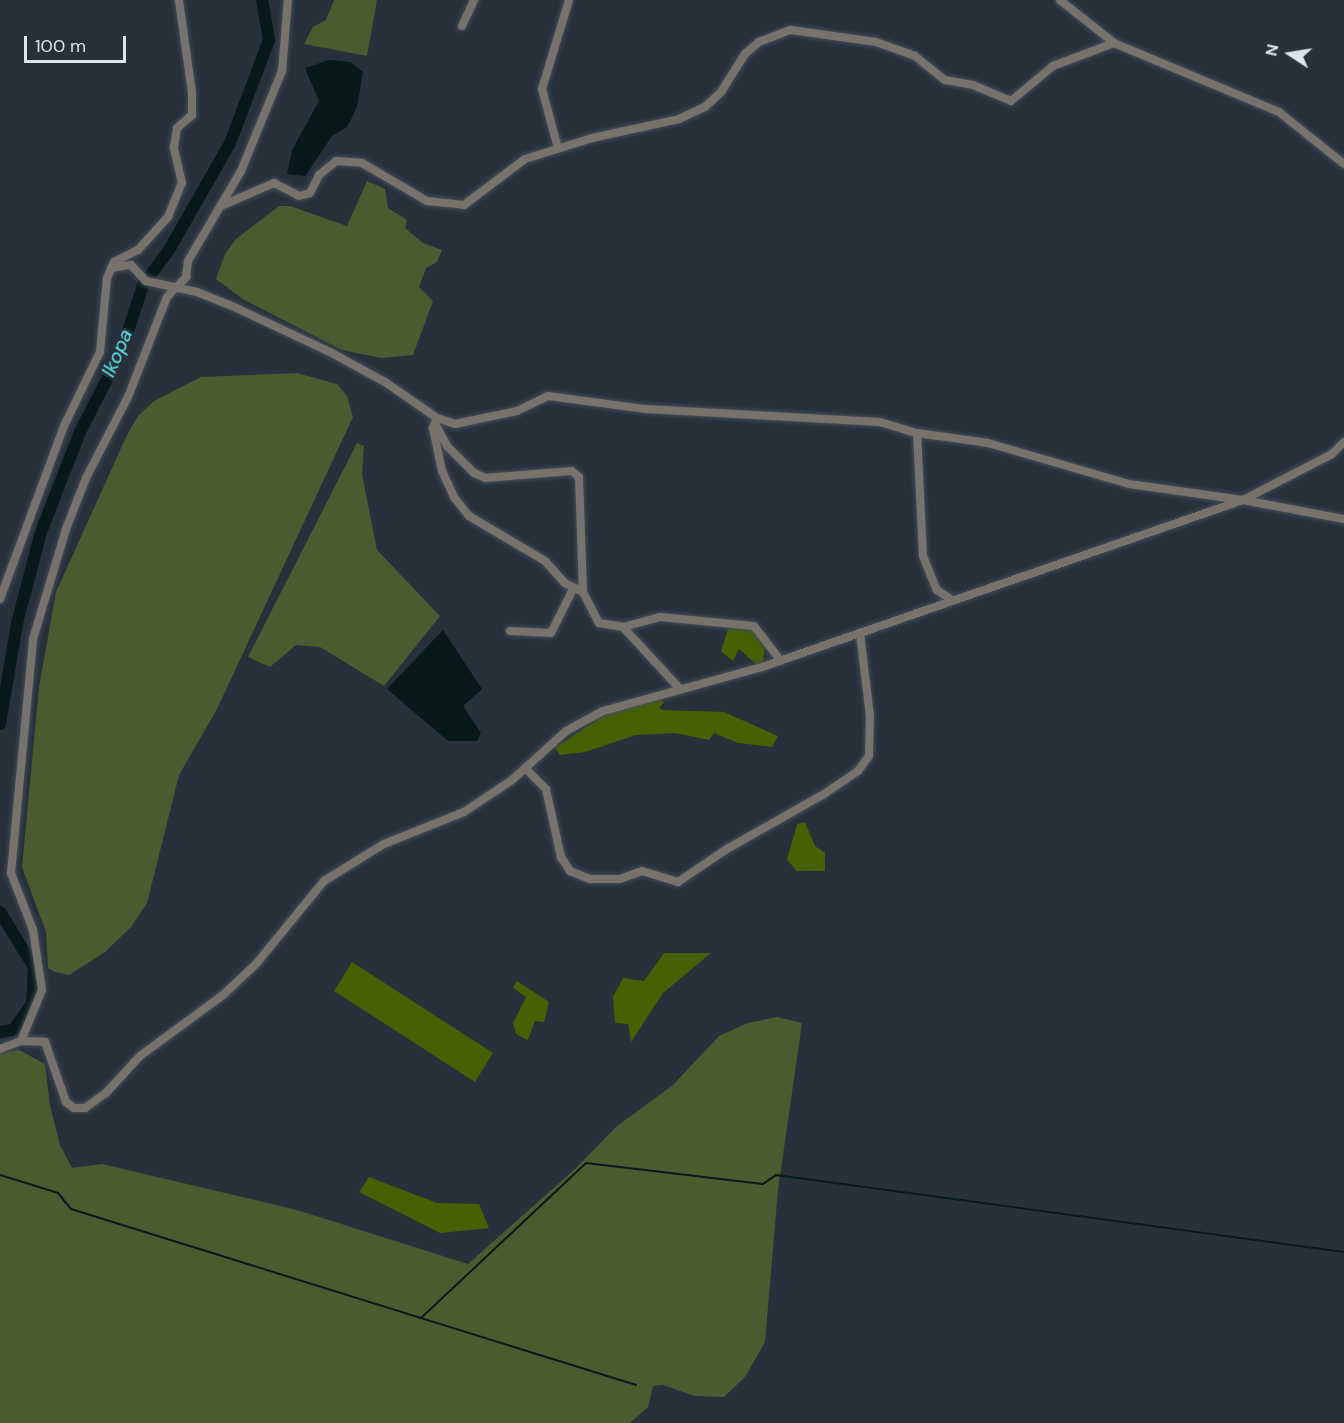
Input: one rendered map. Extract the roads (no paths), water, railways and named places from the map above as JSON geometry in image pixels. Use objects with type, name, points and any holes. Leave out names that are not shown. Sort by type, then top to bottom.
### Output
[{"type":"street","points":[[0,599],[64,426],[100,352],[111,268],[168,217],[183,183],[174,147],[177,128],[192,115],[192,93],[179,0]]},
{"type":"street","points":[[21,1041],[42,990],[33,930],[10,873],[33,639],[86,478],[128,397],[175,286],[186,277],[188,261],[223,205],[282,70],[288,0]]},
{"type":"street","points":[[462,26],[474,0]]},
{"type":"street","points":[[558,148],[542,89],[569,0]]},
{"type":"street","points":[[1060,0],[1114,43],[1279,112],[1344,164]]},
{"type":"street","points":[[223,205],[274,183],[298,196],[310,193],[319,175],[336,161],[362,164],[427,201],[464,205],[525,159],[558,148],[679,119],[705,107],[722,92],[745,54],[759,42],[791,30],[876,42],[915,56],[945,81],[973,85],[1011,100],[1053,66],[1114,43]]},
{"type":"street","points":[[130,253],[128,262],[146,281],[163,288],[175,286],[230,304],[330,352],[385,382],[436,421],[448,447],[474,473],[485,478],[572,471],[579,477],[583,592],[590,612],[599,623],[622,627],[660,617],[753,626],[781,661]]},
{"type":"street","points":[[111,268],[131,265]]},
{"type":"street","points":[[436,421],[455,424],[516,411],[548,396],[646,409],[880,422],[917,433],[988,443],[1129,484],[1243,500],[1344,519]]},
{"type":"street","points":[[436,421],[442,471],[454,497],[469,516],[545,561],[573,589],[583,592]]},
{"type":"street","points":[[917,433],[923,556],[937,591],[952,600]]},
{"type":"street","points":[[0,1049],[21,1041],[45,1042],[66,1101],[74,1108],[85,1108],[106,1093],[140,1056],[223,995],[256,964],[324,881],[384,844],[464,812],[525,768],[566,731],[603,711],[781,661],[1243,500],[1332,454],[1344,442]]},
{"type":"street","points":[[510,631],[551,633],[573,589]]},
{"type":"street","points":[[622,627],[680,689]]},
{"type":"street","points":[[525,768],[546,789],[561,857],[570,871],[590,879],[620,879],[642,871],[678,882],[728,849],[824,794],[858,771],[869,756],[870,716],[860,633]]},
{"type":"waterway","name":"Ikopa","points":[[0,724],[17,623],[41,532],[80,432],[121,352],[143,285],[169,250],[230,143],[269,40],[262,0]]},
{"type":"waterway","name":"Ikopa","points":[[0,912],[34,967],[32,1004],[13,1030],[0,1032]]},
{"type":"waterway","points":[[421,1318],[586,1163],[763,1184],[776,1175],[1344,1252]]},
{"type":"waterway","points":[[0,1175],[58,1193],[71,1209],[636,1385]]}]
